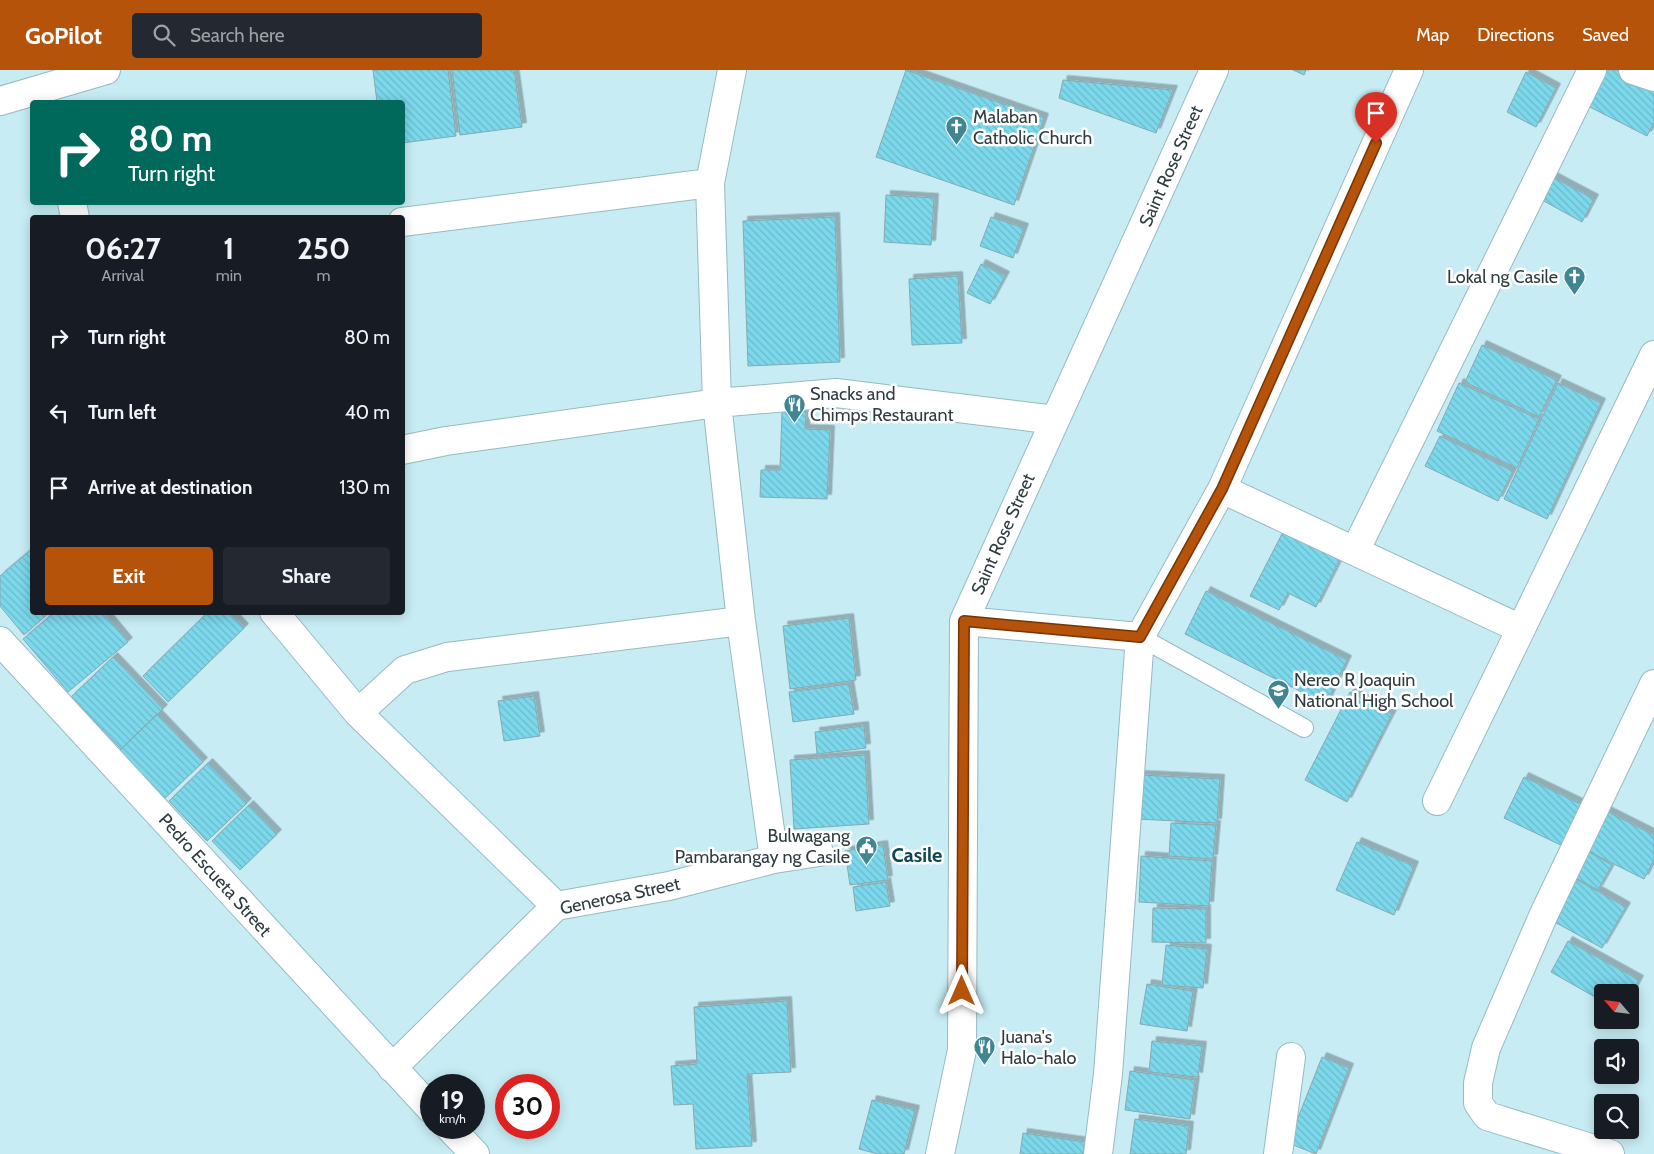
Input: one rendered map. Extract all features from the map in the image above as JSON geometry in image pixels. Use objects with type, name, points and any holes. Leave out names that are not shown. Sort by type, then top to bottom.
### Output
[{"type":"street","points":[[0,101],[48,96],[106,70]]},
{"type":"street","points":[[732,70],[710,183],[717,403],[741,621],[774,859]]},
{"type":"street","name":"Saint Rose Street","points":[[940,1154],[962,1050],[964,621],[1214,70]]},
{"type":"street","points":[[1098,1154],[1108,1074],[1140,637],[1222,489],[1409,70]]},
{"type":"street","points":[[1355,551],[1592,70]]},
{"type":"street","points":[[1633,70],[1654,77]]},
{"type":"street","points":[[405,222],[710,183]]},
{"type":"street","points":[[1437,801],[1654,355]]},
{"type":"street","points":[[405,449],[717,403],[836,393],[1055,420]]},
{"type":"street","points":[[1222,489],[1521,629]]},
{"type":"street","points":[[276,615],[358,713],[556,906]]},
{"type":"street","points":[[358,713],[405,670],[447,657],[741,621]]},
{"type":"street","points":[[964,621],[1140,637]]},
{"type":"street","name":"Pedro Escueta Street","points":[[0,642],[420,1097]]},
{"type":"street","points":[[1610,1154],[1487,1116],[1478,1103],[1478,1084],[1486,1048],[1544,914],[1654,684]]},
{"type":"street","name":"Generosa Street","points":[[392,1068],[556,906],[669,886],[774,859],[819,852]]},
{"type":"street","points":[[1278,1154],[1291,1057]]},
{"type":"street","points":[[461,1139],[475,1154]]},
{"type":"lane","points":[[1140,637],[1304,728]]},
{"type":"building","points":[[373,70],[448,70],[456,136],[405,143],[405,100],[377,100]]},
{"type":"building","points":[[452,70],[514,70],[522,127],[460,135]]},
{"type":"building","name":"Malaban Catholic Church","points":[[906,70],[1044,118],[1014,205],[876,157]]},
{"type":"building","points":[[1293,70],[1306,70],[1304,75]]},
{"type":"building","points":[[1591,70],[1617,70],[1654,89],[1654,122],[1647,136],[1576,100]]},
{"type":"building","points":[[1526,72],[1556,88],[1536,127],[1507,112]]},
{"type":"building","points":[[1063,80],[1173,90],[1156,133],[1059,98]]},
{"type":"building","points":[[1543,172],[1594,199],[1582,222],[1531,194]]},
{"type":"building","points":[[886,195],[934,198],[931,245],[884,242]]},
{"type":"building","points":[[835,217],[840,362],[748,366],[743,221]]},
{"type":"building","points":[[991,217],[1024,228],[1013,258],[980,246]]},
{"type":"building","points":[[981,264],[1005,276],[990,304],[967,293]]},
{"type":"building","points":[[958,276],[962,343],[912,345],[909,279]]},
{"type":"building","points":[[1482,345],[1557,380],[1539,417],[1465,382]]},
{"type":"building","points":[[1459,383],[1539,419],[1517,468],[1437,431]]},
{"type":"building","points":[[1558,383],[1601,403],[1547,519],[1504,499]]},
{"type":"building","points":[[782,411],[806,412],[805,429],[830,430],[827,499],[760,497],[761,470],[780,470]]},
{"type":"building","points":[[1440,436],[1513,471],[1498,501],[1425,466]]},
{"type":"building","points":[[1284,530],[1340,559],[1316,607],[1288,593],[1279,610],[1250,596]]},
{"type":"building","points":[[30,551],[30,615],[47,615],[24,635],[0,606],[0,576]]},
{"type":"building","points":[[1206,591],[1347,660],[1326,704],[1185,634]]},
{"type":"building","points":[[51,615],[106,615],[128,642],[68,692],[23,639]]},
{"type":"building","points":[[205,615],[232,615],[244,628],[168,702],[143,676]]},
{"type":"building","points":[[849,618],[856,680],[790,689],[783,626]]},
{"type":"building","points":[[113,657],[163,709],[121,749],[71,697]]},
{"type":"building","points":[[849,684],[854,714],[793,722],[789,692]]},
{"type":"building","points":[[1350,692],[1392,714],[1347,802],[1305,780]]},
{"type":"building","points":[[534,696],[540,736],[504,741],[498,701]]},
{"type":"building","points":[[157,714],[203,762],[162,801],[117,753]]},
{"type":"building","points":[[864,726],[866,748],[817,754],[815,732]]},
{"type":"building","points":[[865,755],[869,824],[794,829],[790,760]]},
{"type":"building","points":[[208,763],[247,803],[207,841],[169,801]]},
{"type":"building","points":[[1140,775],[1220,779],[1217,823],[1137,819]]},
{"type":"building","points":[[1524,777],[1589,808],[1569,849],[1504,818]]},
{"type":"building","points":[[249,805],[277,834],[240,870],[212,841]]},
{"type":"building","points":[[1600,808],[1654,835],[1654,860],[1644,879],[1580,847]]},
{"type":"building","points":[[1171,823],[1216,825],[1213,859],[1169,856]]},
{"type":"building","points":[[1357,842],[1414,866],[1394,915],[1336,890]]},
{"type":"building","name":"Bulwagang Pambarangay ng Casile","points":[[883,845],[888,880],[850,885],[845,851]]},
{"type":"building","points":[[1584,849],[1612,865],[1598,890],[1570,875]]},
{"type":"building","points":[[1141,856],[1212,861],[1209,906],[1139,902]]},
{"type":"building","points":[[1574,878],[1626,907],[1602,948],[1551,920]]},
{"type":"building","points":[[886,882],[890,906],[856,911],[853,887]]},
{"type":"building","points":[[1153,908],[1206,909],[1206,943],[1152,942]]},
{"type":"building","points":[[1568,941],[1639,980],[1637,984],[1594,984],[1594,996],[1551,972]]},
{"type":"building","points":[[1166,945],[1207,949],[1203,988],[1162,985]]},
{"type":"building","points":[[1147,984],[1193,991],[1187,1031],[1140,1024]]},
{"type":"building","points":[[787,1001],[791,1072],[747,1074],[752,1146],[696,1149],[693,1104],[674,1105],[671,1066],[697,1064],[694,1007]]},
{"type":"building","points":[[1152,1041],[1202,1046],[1198,1077],[1149,1072]]},
{"type":"building","points":[[1322,1057],[1349,1068],[1316,1154],[1288,1143]]},
{"type":"building","points":[[1130,1071],[1195,1080],[1190,1119],[1125,1110]]},
{"type":"building","points":[[872,1100],[915,1110],[904,1154],[878,1154],[859,1149]]},
{"type":"building","points":[[1135,1119],[1189,1126],[1186,1154],[1130,1154]]},
{"type":"building","points":[[1023,1133],[1085,1142],[1083,1154],[1020,1154]]},
{"type":"place","name":"Malaban Catholic Church","points":[[957,146]]},
{"type":"place","name":"Lokal ng Casile","points":[[1574,296]]},
{"type":"place","name":"Snacks and Chimps Restaurant","points":[[794,423]]},
{"type":"place","name":"Nereo R Joaquin National High School","points":[[1278,709]]},
{"type":"place","name":"Bulwagang Pambarangay ng Casile","points":[[866,865]]},
{"type":"place","name":"Juana's Halo-halo","points":[[985,1066]]},
{"type":"district","name":"Casile","points":[[917,855]]},
{"type":"route","points":[[962,991],[964,621],[1140,637],[1222,489],[1376,143]]}]
